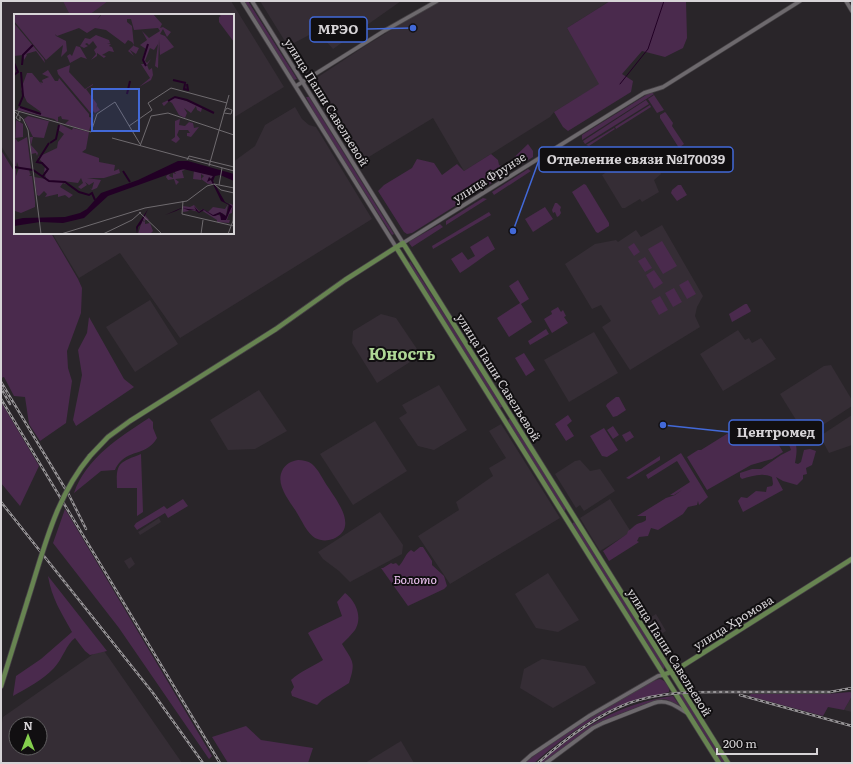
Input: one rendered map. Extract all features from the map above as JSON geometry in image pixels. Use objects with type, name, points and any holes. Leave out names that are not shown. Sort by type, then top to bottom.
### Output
[{"type":"main road","name":"улица Фрунзе","points":[[1,686],[45,543],[58,507],[73,479],[90,456],[108,437],[130,421],[276,329],[345,280],[403,243]]},
{"type":"main road","name":"улица Паши Савельевой","points":[[403,243],[728,763]]},
{"type":"main road","name":"улица Паши Савельевой","points":[[396,247],[719,763]]},
{"type":"main road","points":[[568,522],[575,518]]},
{"type":"main road","name":"улица Хромова","points":[[663,675],[671,672],[852,559]]},
{"type":"street","name":"улица Паши Савельевой","points":[[242,1],[396,247]]},
{"type":"street","name":"улица Паши Савельевой","points":[[252,1],[403,243]]},
{"type":"street","points":[[296,86],[384,31],[437,1]]},
{"type":"street","name":"улица Фрунзе","points":[[403,243],[644,94],[663,87],[800,1]]},
{"type":"street","points":[[846,1],[852,11]]},
{"type":"street","name":"улица Хромова","points":[[522,763],[531,755],[589,716],[658,676],[663,675]]},
{"type":"street","points":[[546,763],[593,728],[654,703],[663,701],[669,702],[687,713]]},
{"type":"shaded area","points":[[1,1],[231,1],[284,87],[234,117],[234,14],[14,14],[14,166],[1,146]]},
{"type":"shaded area","points":[[260,1],[401,1],[333,49],[317,31],[288,46]]},
{"type":"shaded area","points":[[439,1],[610,1],[567,28],[600,84],[554,112],[550,117],[464,171],[433,118],[362,161],[312,83],[318,77],[365,46]]},
{"type":"shaded area","points":[[295,107],[302,119],[309,125],[316,127],[372,219],[180,338],[120,253],[79,278],[53,234],[234,234],[234,161],[255,146],[265,125]]},
{"type":"shaded area","points":[[645,147],[661,174],[654,180],[659,192],[642,202],[640,199],[625,208],[622,208],[602,175]]},
{"type":"shaded area","points":[[662,225],[703,296],[697,307],[695,316],[700,327],[630,370],[602,327],[611,321],[601,305],[592,309],[565,264],[595,244],[616,240],[618,242],[636,230],[641,237]]},
{"type":"shaded area","points":[[150,300],[178,344],[135,372],[106,327]]},
{"type":"shaded area","points":[[381,314],[396,318],[421,355],[377,383],[352,343],[353,331]]},
{"type":"shaded area","points":[[738,330],[745,340],[749,338],[752,343],[761,338],[776,359],[723,391],[700,354]]},
{"type":"shaded area","points":[[594,332],[618,373],[569,402],[544,360]]},
{"type":"shaded area","points":[[831,365],[852,400],[852,406],[806,436],[780,394],[824,366]]},
{"type":"shaded area","points":[[439,385],[467,430],[434,450],[418,446],[399,418],[407,413],[402,405]]},
{"type":"shaded area","points":[[259,390],[287,431],[255,449],[228,450],[210,420]]},
{"type":"shaded area","points":[[852,415],[852,445],[829,453],[820,436]]},
{"type":"shaded area","points":[[375,421],[407,471],[353,505],[320,454]]},
{"type":"shaded area","points":[[501,424],[560,518],[450,584],[418,536],[459,510],[456,502],[493,476],[489,468],[506,458],[489,431]]},
{"type":"shaded area","points":[[580,460],[590,471],[600,469],[615,491],[584,511],[580,505],[576,508],[555,474],[575,461]]},
{"type":"shaded area","points":[[610,499],[631,532],[600,551],[580,518]]},
{"type":"shaded area","points":[[380,512],[403,545],[402,554],[350,582],[339,571],[323,559],[318,552]]},
{"type":"shaded area","points":[[159,518],[161,522],[140,535],[138,532]]},
{"type":"shaded area","points":[[131,557],[135,564],[129,569],[124,561]]},
{"type":"shaded area","points":[[548,573],[579,620],[558,632],[536,628],[515,594]]},
{"type":"shaded area","points":[[656,614],[666,631],[654,638],[643,622]]},
{"type":"shaded area","points":[[102,648],[182,763],[1,763],[1,728],[3,717]]},
{"type":"shaded area","points":[[542,659],[585,666],[596,683],[553,708],[520,688],[524,669]]},
{"type":"shaded area","points":[[852,696],[852,712],[844,710]]},
{"type":"shaded area","points":[[401,741],[414,763],[365,763]]},
{"type":"green space","points":[[63,1],[108,1],[90,14],[70,14]]},
{"type":"green space","points":[[244,1],[248,1],[297,79],[294,80],[257,24]]},
{"type":"green space","points":[[610,1],[686,1],[687,38],[683,48],[665,57],[642,51],[622,74],[633,81],[631,92],[568,131],[563,127],[554,112],[599,84],[567,28]]},
{"type":"green space","points":[[651,92],[654,94],[582,140],[582,135]]},
{"type":"green space","points":[[654,95],[664,110],[657,113],[648,99]]},
{"type":"green space","points":[[306,97],[309,97],[394,234],[392,235],[317,118]]},
{"type":"green space","points":[[646,100],[649,104],[585,144],[583,141]]},
{"type":"green space","points":[[650,105],[651,107],[616,129],[615,127]]},
{"type":"green space","points":[[665,112],[673,123],[672,126],[684,144],[679,148],[660,118],[660,115]]},
{"type":"green space","points":[[614,128],[615,129],[589,146],[586,145]]},
{"type":"green space","points":[[528,144],[533,151],[533,157],[412,233],[407,234],[404,232],[378,191],[384,185],[412,168],[417,159],[434,163],[442,175],[457,164],[464,171],[491,154],[498,160],[499,165],[504,167]]},
{"type":"green space","points":[[1,150],[14,171],[14,234],[52,234],[82,288],[81,313],[67,351],[68,368],[72,381],[66,423],[40,441],[29,424],[25,397],[14,396],[4,377],[1,378]]},
{"type":"green space","points":[[528,169],[531,171],[494,195],[492,192]]},
{"type":"green space","points":[[584,184],[609,223],[609,226],[598,233],[572,192]]},
{"type":"green space","points":[[678,185],[681,185],[687,195],[677,201],[671,193],[672,190]]},
{"type":"green space","points":[[483,198],[487,199],[446,225],[446,221]]},
{"type":"green space","points":[[555,203],[561,207],[561,213],[557,217],[555,212],[553,213],[552,210]]},
{"type":"green space","points":[[545,207],[553,219],[533,232],[525,219]]},
{"type":"green space","points":[[489,212],[491,215],[433,249],[432,246]]},
{"type":"green space","points":[[440,224],[443,227],[412,247],[409,243],[410,241]]},
{"type":"green space","points":[[488,236],[495,249],[460,273],[451,259],[462,252],[468,260],[475,256],[470,247]]},
{"type":"green space","points":[[662,241],[677,266],[663,274],[648,249]]},
{"type":"green space","points":[[634,243],[640,252],[634,256],[628,247]]},
{"type":"green space","points":[[645,257],[652,268],[645,272],[638,261]]},
{"type":"green space","points":[[410,261],[503,406],[500,408],[409,264]]},
{"type":"green space","points":[[654,270],[663,283],[654,289],[646,275]]},
{"type":"green space","points":[[518,280],[529,299],[521,304],[532,322],[509,337],[497,318],[520,303],[509,286]]},
{"type":"green space","points":[[688,280],[696,294],[687,299],[679,285]]},
{"type":"green space","points":[[674,288],[682,302],[673,307],[665,293]]},
{"type":"green space","points":[[660,296],[668,310],[659,315],[651,301]]},
{"type":"green space","points":[[747,304],[751,311],[732,322],[729,314]]},
{"type":"green space","points":[[558,307],[561,312],[563,310],[566,316],[564,317],[568,323],[552,333],[544,319],[552,314],[551,311]]},
{"type":"green space","points":[[89,317],[124,379],[134,387],[76,426],[73,420],[82,375],[78,350],[87,333]]},
{"type":"green space","points":[[546,329],[549,334],[530,345],[528,341]]},
{"type":"green space","points":[[524,353],[535,370],[526,376],[515,358]]},
{"type":"green space","points":[[616,397],[619,397],[626,410],[613,417],[606,406]]},
{"type":"green space","points":[[1,402],[39,466],[20,506],[1,483]]},
{"type":"green space","points":[[568,415],[572,421],[567,425],[574,436],[566,441],[555,424]]},
{"type":"green space","points":[[149,418],[153,422],[153,428],[157,438],[149,447],[124,458],[115,470],[101,471],[74,493],[79,481],[95,459],[116,441]]},
{"type":"green space","points":[[511,419],[566,508],[565,511],[508,421]]},
{"type":"green space","points":[[761,419],[772,437],[762,443],[751,426]]},
{"type":"green space","points":[[746,422],[760,445],[774,437],[783,452],[772,459],[751,465],[707,490],[687,457]]},
{"type":"green space","points":[[613,426],[619,435],[613,439],[607,430]]},
{"type":"green space","points":[[604,428],[618,450],[607,457],[602,456],[590,436]]},
{"type":"green space","points":[[630,431],[634,437],[626,442],[622,435]]},
{"type":"green space","points":[[785,434],[792,437],[796,443],[797,451],[795,463],[798,464],[801,462],[804,450],[810,449],[816,451],[812,465],[806,468],[807,474],[803,475],[803,479],[797,485],[783,481],[776,477],[783,490],[743,512],[738,501],[741,497],[747,498],[756,491],[766,492],[767,487],[772,486],[773,484],[772,477],[757,475],[742,479],[740,477],[740,473],[752,469],[761,469],[791,450]]},
{"type":"green space","points":[[681,453],[708,497],[699,505],[698,501],[697,505],[688,507],[683,514],[658,530],[651,528],[648,536],[639,537],[637,541],[639,542],[609,561],[603,551],[627,534],[628,531],[638,523],[646,520],[646,516],[637,516],[666,498],[675,495],[682,490],[674,495],[670,495],[690,482],[677,461],[648,479],[646,475]]},
{"type":"green space","points":[[141,454],[143,512],[137,516],[137,488],[117,488],[117,473],[123,462]]},
{"type":"green space","points":[[660,456],[660,460],[629,479],[626,478]]},
{"type":"green space","points":[[298,460],[307,461],[314,466],[344,514],[344,528],[341,534],[333,539],[322,540],[312,536],[284,492],[280,481],[283,469],[289,463]]},
{"type":"green space","points":[[183,499],[188,506],[168,518],[165,513],[137,530],[134,526],[136,523],[164,506],[167,509]]},
{"type":"green space","points":[[65,509],[212,756],[209,759],[119,628],[53,543]]},
{"type":"green space","points":[[574,522],[665,665],[664,669],[572,524]]},
{"type":"green space","name":"Болото","points":[[420,547],[423,547],[432,561],[432,565],[444,576],[447,586],[444,589],[408,606],[381,568],[391,563],[396,563],[399,566],[411,550],[414,552]]},
{"type":"green space","points":[[48,576],[107,651],[90,655],[75,638],[69,644],[57,665],[50,672],[35,684],[13,696],[16,676],[41,659],[72,632],[54,599]]},
{"type":"green space","points":[[345,593],[355,605],[358,615],[355,630],[342,644],[351,659],[353,666],[349,683],[322,700],[317,705],[292,696],[291,692],[294,687],[291,680],[323,660],[308,633],[342,616],[337,602]]},
{"type":"green space","points":[[659,679],[663,680],[669,688],[669,692],[632,701],[614,708],[578,728],[534,763],[525,763],[545,747],[577,726],[634,691]]},
{"type":"green space","points":[[852,693],[852,696],[844,710],[828,707],[823,716],[749,696],[751,694],[827,694]]},
{"type":"green space","points":[[683,694],[726,763],[722,763],[679,695]]},
{"type":"green space","points":[[673,696],[679,705],[663,699],[617,715],[587,730],[543,763],[540,763],[570,739],[602,719],[635,704]]},
{"type":"green space","points":[[246,726],[261,740],[313,748],[308,763],[228,763],[212,737]]},
{"type":"waterway","points":[[620,84],[648,49],[664,1]]},
{"type":"railway","points":[[1,382],[69,495],[86,529]]},
{"type":"railway","points":[[1,388],[10,404]]},
{"type":"railway","points":[[1,399],[220,763]]},
{"type":"railway","points":[[1,502],[153,693],[203,763]]},
{"type":"railway","points":[[538,763],[559,745],[592,721],[616,708],[642,699],[667,694],[693,692],[830,692],[852,688]]},
{"type":"railway","points":[[740,695],[852,726]]},
{"type":"place","name":"МРЭО","points":[[413,28]]},
{"type":"place","name":"Отделение связи №170039","points":[[513,231]]},
{"type":"place","name":"Центромед","points":[[663,425]]},
{"type":"district","name":"Юность","points":[[402,353]]}]
